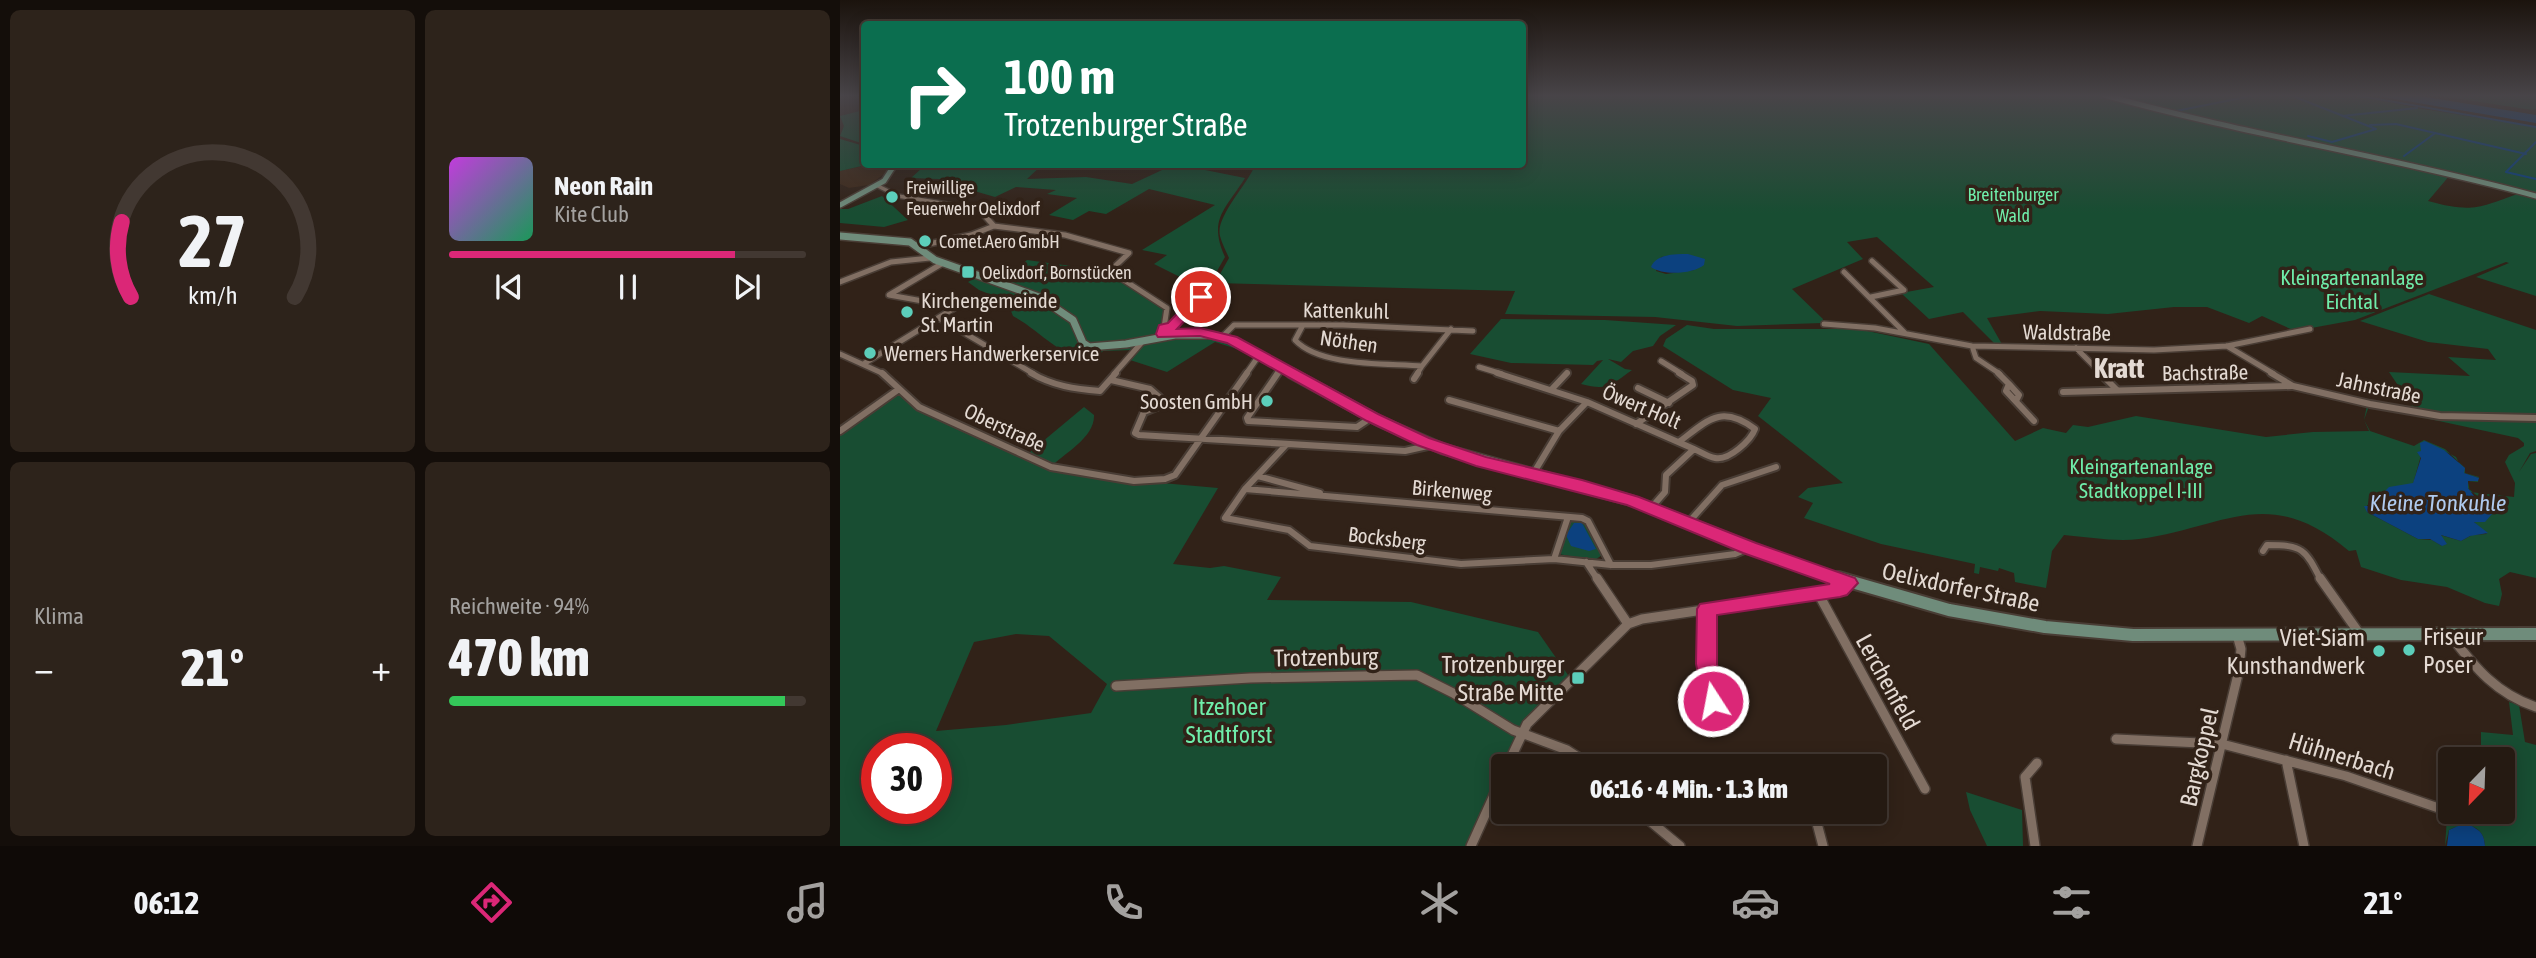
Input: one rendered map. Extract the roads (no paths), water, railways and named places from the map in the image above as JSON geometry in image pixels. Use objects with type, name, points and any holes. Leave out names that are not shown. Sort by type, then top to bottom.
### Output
[{"type":"street","points":[[2263,134],[2487,182],[2536,196]]},
{"type":"street","points":[[840,205],[888,177],[893,168]]},
{"type":"street","points":[[876,185],[898,196],[978,209],[994,226]]},
{"type":"street","points":[[840,236],[899,240],[919,246],[971,235],[994,226],[1065,235],[1129,253],[1110,271],[1167,308],[1163,331]]},
{"type":"street","points":[[919,246],[930,258],[943,263]]},
{"type":"street","points":[[840,282],[891,262],[930,258]]},
{"type":"street","points":[[1871,297],[1903,290],[1872,261]]},
{"type":"street","points":[[865,363],[956,305],[889,295],[943,263]]},
{"type":"street","name":"Oelixdorfer Straße","points":[[943,263],[964,268],[1003,286],[1051,303],[1073,320],[1087,346],[1109,346],[1144,339],[1163,331],[1195,332],[1222,337],[1260,354],[1372,417],[1432,445],[1482,462],[1593,489],[1651,508],[1749,548],[1849,583],[1939,607],[2045,628],[2133,635],[2536,634]]},
{"type":"street","points":[[1844,272],[1905,333]]},
{"type":"street","points":[[1163,331],[1172,326],[1201,297]]},
{"type":"street","points":[[939,318],[1043,380],[1070,388],[1098,391],[1111,380],[1144,339]]},
{"type":"street","name":"Waldstraße","points":[[1824,324],[1875,328],[1972,346],[2167,350],[2227,346],[2310,329]]},
{"type":"street","name":"Kattenkuhl","points":[[1222,337],[1234,325],[1473,331]]},
{"type":"street","name":"Nöthen","points":[[1303,325],[1295,340],[1298,346],[1307,351],[1349,359],[1422,366]]},
{"type":"street","points":[[1414,379],[1451,330]]},
{"type":"street","points":[[1972,346],[1976,358],[1995,369],[2019,395],[2016,401],[2034,421]]},
{"type":"street","name":"Jahnstraße","points":[[2227,346],[2293,386],[2407,412],[2473,418],[2536,418]]},
{"type":"street","points":[[2076,348],[2117,390]]},
{"type":"street","name":"Oberstraße","points":[[840,354],[865,363],[884,375],[919,407],[1051,467],[1074,473],[1163,481],[1174,477],[1205,439]]},
{"type":"street","points":[[1205,439],[1260,354]]},
{"type":"street","points":[[1636,424],[1690,390],[1693,383],[1661,361]]},
{"type":"street","points":[[1282,367],[1247,418],[1248,421],[1357,427],[1372,417]]},
{"type":"street","points":[[1479,367],[1587,402]]},
{"type":"street","points":[[1552,389],[1567,373]]},
{"type":"street","points":[[1111,380],[1155,391],[1166,403],[1144,412],[1136,434],[1405,451],[1432,445]]},
{"type":"street","name":"Bachstraße","points":[[2063,392],[2293,386]]},
{"type":"street","points":[[1638,388],[1669,403]]},
{"type":"street","points":[[840,431],[899,389]]},
{"type":"street","points":[[1449,400],[1559,431]]},
{"type":"street","name":"Öwert Holt","points":[[1533,474],[1559,431],[1587,402],[1694,449],[1666,475],[1665,492],[1651,508]]},
{"type":"street","points":[[1679,442],[1723,414],[1733,415],[1755,429],[1752,437],[1724,458],[1714,458],[1694,449]]},
{"type":"street","points":[[1245,489],[1286,445]]},
{"type":"street","points":[[1688,523],[1722,485],[1776,467]]},
{"type":"street","name":"Birkenweg","points":[[1258,476],[1333,497]]},
{"type":"street","name":"Birkenweg","points":[[1245,489],[1568,517],[1588,521],[1611,565]]},
{"type":"street","name":"Bocksberg","points":[[1245,489],[1225,519],[1289,530],[1310,546],[1461,564],[1554,559],[1611,565],[1661,564],[1735,554],[1749,548]]},
{"type":"street","points":[[1554,559],[1568,517]]},
{"type":"street","points":[[2263,551],[2267,545],[2278,543],[2295,546],[2307,553],[2322,582],[2360,635]]},
{"type":"street","points":[[1586,562],[1629,624]]},
{"type":"street","points":[[1512,754],[1530,720],[1629,624],[1642,619],[1840,590],[1849,583]]},
{"type":"street","name":"Lerchenfeld","points":[[1818,593],[1925,789]]},
{"type":"street","points":[[1707,609],[1707,673],[1720,720]]},
{"type":"street","points":[[2449,634],[2496,689],[2515,701],[2536,707]]},
{"type":"street","name":"Bargkoppel","points":[[2197,846],[2239,670],[2241,649],[2236,635]]},
{"type":"street","name":"Trotzenburg","points":[[1116,686],[1262,677],[1417,675],[1522,732],[1573,754]]},
{"type":"street","name":"Hühnerbach","points":[[2116,740],[2222,744],[2346,776],[2438,807]]},
{"type":"street","points":[[2286,760],[2304,846]]},
{"type":"street","points":[[2035,846],[2025,777],[2037,763]]},
{"type":"street","points":[[1471,846],[1491,802]]},
{"type":"street","points":[[1652,824],[1673,844]]},
{"type":"street","points":[[1817,824],[1823,846]]},
{"type":"water","points":[[1688,254],[1705,259],[1704,265],[1678,273],[1663,272],[1651,267],[1661,257]]},
{"type":"water","name":"Kleine Tonkuhle","points":[[2425,441],[2444,450],[2465,468],[2464,473],[2479,478],[2478,481],[2468,481],[2468,488],[2474,496],[2489,505],[2486,510],[2492,514],[2485,522],[2474,522],[2488,533],[2470,536],[2461,541],[2441,535],[2447,544],[2442,546],[2430,539],[2418,539],[2367,512],[2364,506],[2374,506],[2374,502],[2389,487],[2413,483],[2421,458],[2417,452],[2421,451],[2420,443]]},
{"type":"water","points":[[1574,523],[1582,523],[1596,549],[1589,551],[1571,546],[1566,535]]},
{"type":"water","points":[[2470,825],[2481,833],[2485,846],[2447,846],[2449,830]]},
{"type":"waterway","points":[[2308,136],[2332,142],[2357,134]]},
{"type":"waterway","points":[[2404,156],[2433,134]]},
{"type":"waterway","points":[[2441,134],[2524,154]]},
{"type":"waterway","points":[[2524,154],[2536,142]]},
{"type":"waterway","points":[[2524,154],[2506,172],[2536,179]]},
{"type":"place","name":"Freiwillige Feuerwehr Oelixdorf","points":[[892,197]]},
{"type":"place","name":"Comet.Aero GmbH","points":[[925,241]]},
{"type":"place","name":"Oelixdorf, Bornstücken","points":[[968,272]]},
{"type":"place","name":"Kirchengemeinde St. Martin","points":[[907,312]]},
{"type":"place","name":"Werners Handwerkerservice","points":[[870,353]]},
{"type":"place","name":"Soosten GmbH","points":[[1267,401]]},
{"type":"place","name":"Friseur Poser","points":[[2409,650]]},
{"type":"place","name":"Viet-Siam Kunsthandwerk","points":[[2379,651]]},
{"type":"place","name":"Trotzenburger Straße Mitte","points":[[1578,678]]},
{"type":"district","name":"Kratt","points":[[2119,368]]},
{"type":"park label","name":"Breitenburger Wald","points":[[2013,204]]},
{"type":"park label","name":"Kleingartenanlage Eichtal","points":[[2352,289]]},
{"type":"park label","name":"Kleingartenanlage Stadtkoppel I-III","points":[[2141,478]]},
{"type":"park label","name":"Itzehoer Stadtforst","points":[[1229,720]]}]
